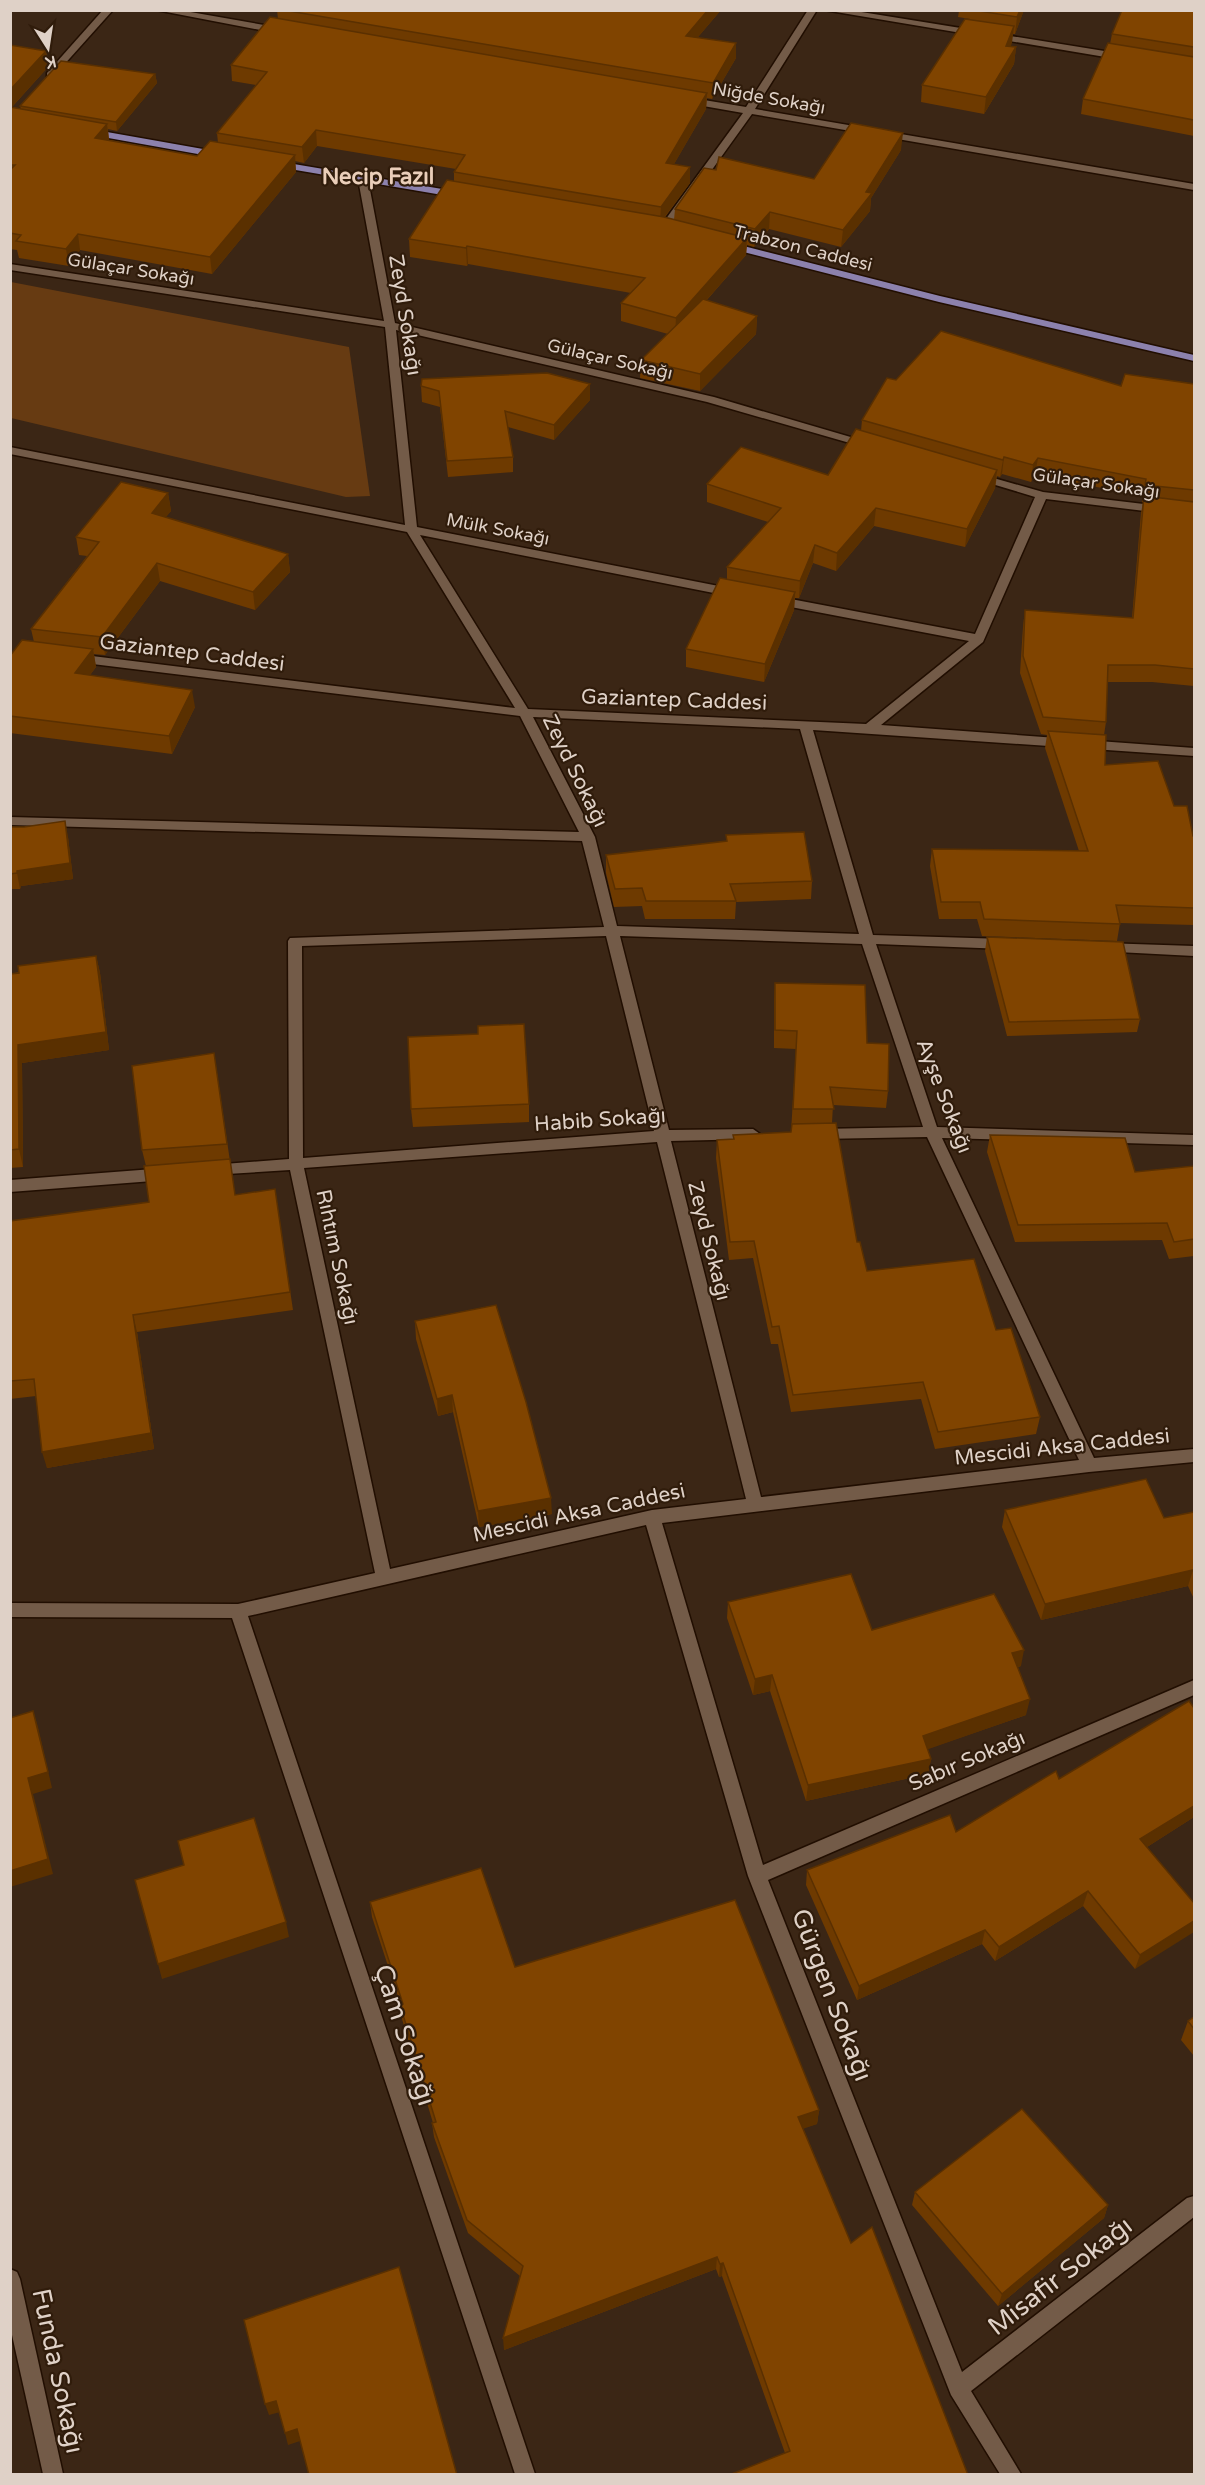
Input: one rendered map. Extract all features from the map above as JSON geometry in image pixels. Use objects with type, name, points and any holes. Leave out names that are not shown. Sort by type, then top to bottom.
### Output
[{"type":"main road","points":[[81,130],[234,157]]},
{"type":"main road","points":[[269,163],[467,197]]},
{"type":"main road","points":[[652,227],[675,232]]},
{"type":"main road","name":"Trabzon Caddesi","points":[[721,244],[939,299],[1194,358]]},
{"type":"street","points":[[41,85],[109,10]]},
{"type":"street","points":[[160,10],[290,33]]},
{"type":"street","points":[[664,229],[749,111],[813,10]]},
{"type":"street","points":[[828,10],[1136,59]]},
{"type":"street","name":"Niğde Sokağı","points":[[678,99],[1194,187]]},
{"type":"street","name":"Zeyd Sokağı","points":[[363,179],[390,325],[412,531],[524,713],[588,837],[755,1504]]},
{"type":"street","name":"Gülaçar Sokağı","points":[[10,267],[390,325],[710,399],[882,449]]},
{"type":"street","name":"Mülk Sokağı","points":[[10,450],[412,531],[979,639]]},
{"type":"street","name":"Gülaçar Sokağı","points":[[962,472],[1042,495],[1194,513]]},
{"type":"street","points":[[869,728],[979,639],[1042,495]]},
{"type":"street","name":"Gaziantep Caddesi","points":[[57,656],[524,713],[869,728],[1194,752]]},
{"type":"street","name":"Ayşe Sokağı","points":[[805,725],[867,939],[932,1132],[1089,1465]]},
{"type":"street","points":[[10,821],[588,837]]},
{"type":"street","points":[[611,931],[1019,945]]},
{"type":"street","name":"Rıhtım Sokağı","points":[[384,1578],[296,1164],[295,941],[611,931]]},
{"type":"street","points":[[1089,947],[1194,951]]},
{"type":"street","points":[[803,1134],[932,1132],[1194,1140]]},
{"type":"street","name":"Habib Sokağı","points":[[201,1171],[663,1136],[768,1134]]},
{"type":"street","points":[[10,1186],[177,1173]]},
{"type":"street","name":"Mescidi Aksa Caddesi","points":[[10,1610],[237,1611],[652,1516],[1089,1465],[1194,1456]]},
{"type":"street","name":"Gürgen Sokağı","points":[[652,1516],[758,1876],[958,2388],[1011,2475]]},
{"type":"street","name":"Çam Sokağı","points":[[237,1611],[525,2475]]},
{"type":"street","name":"Sabır Sokağı","points":[[758,1876],[1194,1687]]},
{"type":"street","name":"Misafir Sokağı","points":[[958,2388],[1194,2205]]},
{"type":"street","name":"Funda Sokağı","points":[[10,2279],[53,2475]]},
{"type":"shaded area","points":[[11,282],[349,347],[370,496],[346,497],[11,418]]},
{"type":"building","points":[[283,10],[708,10],[686,36],[736,43],[713,83]]},
{"type":"building","points":[[973,10],[1020,10],[1017,17]]},
{"type":"building","points":[[1122,10],[1194,10],[1194,47],[1112,34]]},
{"type":"building","points":[[270,17],[707,93],[666,163],[690,167],[661,207],[454,172],[465,155],[316,130],[302,147],[217,133],[267,72],[231,65]]},
{"type":"building","points":[[965,19],[1014,26],[1006,46],[1016,47],[986,97],[922,85]]},
{"type":"building","points":[[1108,43],[1194,57],[1194,120],[1083,99]]},
{"type":"building","points":[[10,45],[46,51],[10,90]]},
{"type":"building","points":[[61,61],[155,74],[116,122],[20,106]]},
{"type":"building","points":[[10,107],[107,124],[95,138],[197,156],[210,141],[295,155],[210,257],[78,234],[66,249],[16,241],[21,235],[10,233],[10,170],[15,165],[10,165]]},
{"type":"building","points":[[851,123],[903,133],[866,192],[872,193],[843,230],[770,212],[755,229],[675,209],[704,168],[716,170],[719,157],[814,179]]},
{"type":"building","points":[[447,180],[664,217],[747,238],[676,318],[621,303],[645,278],[467,246],[466,248],[409,239]]},
{"type":"building","points":[[703,299],[757,316],[700,374],[641,360]]},
{"type":"building","points":[[941,331],[1121,386],[1125,374],[1194,384],[1194,490],[1145,485],[1146,479],[1038,458],[1033,465],[1004,457],[1003,460],[862,420],[887,378],[896,380]]},
{"type":"building","points":[[547,373],[590,384],[554,425],[505,411],[513,457],[447,461],[439,391],[421,386],[422,379]]},
{"type":"building","points":[[856,429],[997,470],[967,529],[876,508],[837,553],[815,545],[800,581],[727,567],[781,508],[707,484],[741,447],[828,475]]},
{"type":"building","points":[[121,482],[168,493],[152,513],[288,554],[253,592],[157,563],[102,637],[31,629],[99,542],[76,537]]},
{"type":"building","points":[[1144,496],[1194,502],[1194,669],[1155,665],[1108,665],[1106,722],[1043,717],[1023,656],[1025,610],[1133,618]]},
{"type":"building","points":[[720,578],[795,592],[765,664],[686,649]]},
{"type":"building","points":[[22,640],[93,649],[75,673],[192,690],[169,736],[10,716],[10,656]]},
{"type":"building","points":[[1048,731],[1106,735],[1105,765],[1158,761],[1174,806],[1187,806],[1194,836],[1194,908],[1116,905],[1120,924],[984,919],[980,902],[941,902],[932,849],[1088,851]]},
{"type":"building","points":[[65,821],[70,863],[10,874],[10,827]]},
{"type":"building","points":[[804,832],[812,881],[730,884],[736,901],[646,901],[642,888],[615,889],[606,855],[727,841],[726,835]]},
{"type":"building","points":[[987,937],[1123,942],[1140,1019],[1009,1022]]},
{"type":"building","points":[[96,956],[106,1032],[18,1045],[19,1149],[10,1150],[10,974],[19,973],[18,966]]},
{"type":"building","points":[[775,983],[865,985],[867,1043],[889,1044],[888,1091],[830,1087],[834,1109],[793,1109],[797,1031],[775,1030]]},
{"type":"building","points":[[524,1024],[529,1104],[411,1109],[408,1037],[478,1034],[478,1026]]},
{"type":"building","points":[[214,1053],[227,1144],[142,1150],[132,1066]]},
{"type":"building","points":[[836,1123],[857,1242],[860,1242],[867,1271],[974,1259],[996,1330],[1011,1328],[1040,1417],[938,1432],[923,1382],[793,1395],[779,1326],[772,1327],[754,1241],[730,1242],[717,1140],[734,1139],[733,1135],[791,1132],[792,1124]]},
{"type":"building","points":[[990,1135],[1125,1138],[1135,1172],[1194,1166],[1194,1239],[1174,1242],[1167,1223],[1018,1225]]},
{"type":"building","points":[[230,1159],[235,1195],[275,1189],[290,1292],[133,1315],[151,1433],[42,1452],[34,1379],[10,1381],[10,1221],[149,1202],[144,1166]]},
{"type":"building","points":[[496,1305],[526,1402],[551,1498],[478,1511],[452,1395],[437,1399],[415,1321]]},
{"type":"building","points":[[1146,1479],[1164,1518],[1194,1512],[1194,1573],[1193,1570],[1045,1604],[1005,1510]]},
{"type":"building","points":[[851,1574],[872,1630],[994,1594],[1024,1650],[1012,1653],[1030,1699],[923,1736],[931,1759],[808,1785],[772,1675],[755,1679],[728,1602]]},
{"type":"building","points":[[1189,1701],[1194,1708],[1194,1806],[1140,1839],[1194,1903],[1194,1921],[1140,1955],[1088,1891],[999,1947],[985,1930],[859,1986],[807,1870],[950,1815],[956,1832],[1056,1771],[1059,1779]]},
{"type":"building","points":[[33,1711],[48,1772],[28,1778],[48,1859],[10,1871],[10,1718]]},
{"type":"building","points":[[254,1818],[286,1922],[158,1964],[135,1880],[184,1865],[178,1841]]},
{"type":"building","points":[[481,1868],[515,1967],[735,1900],[819,2110],[798,2117],[851,2243],[872,2227],[968,2475],[729,2475],[790,2451],[723,2263],[720,2264],[717,2257],[503,2338],[523,2266],[467,2220],[432,2123],[436,2122],[400,2005],[403,2004],[370,1902]]},
{"type":"building","points":[[1194,2017],[1194,2029],[1188,2021]]},
{"type":"building","points":[[1022,2109],[1108,2205],[1002,2294],[915,2192]]},
{"type":"building","points":[[399,2267],[457,2475],[309,2475],[297,2429],[285,2433],[276,2401],[265,2404],[244,2320]]},
{"type":"district","name":"Necip Fazıl","points":[[378,177]]}]
